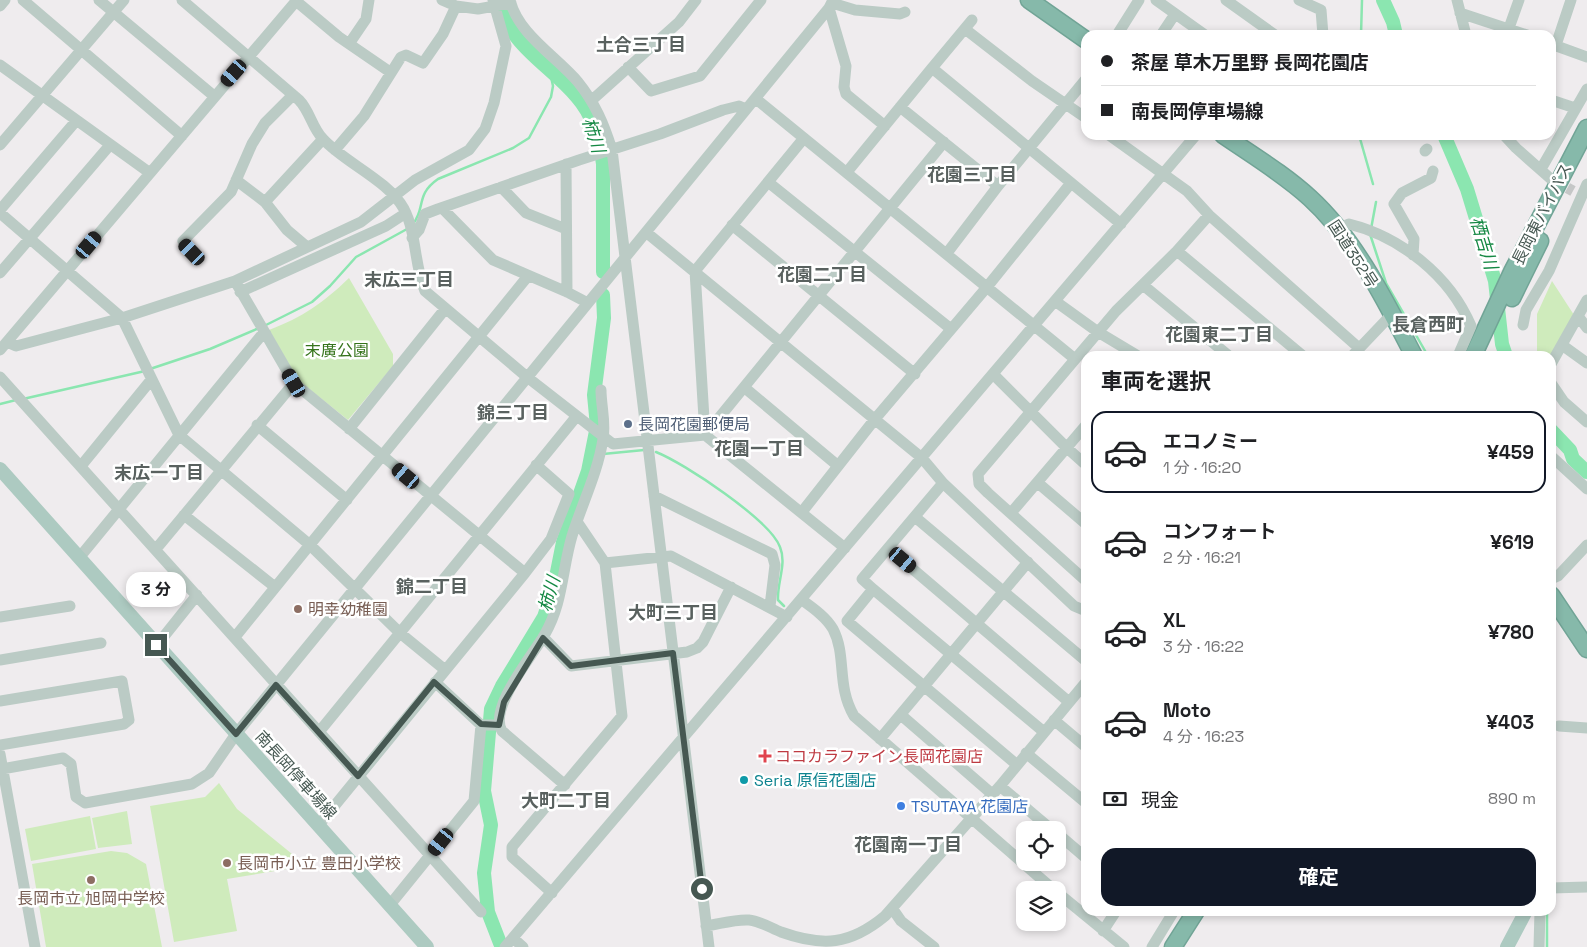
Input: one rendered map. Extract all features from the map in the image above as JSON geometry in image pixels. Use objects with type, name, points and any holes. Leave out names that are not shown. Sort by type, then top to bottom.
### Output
[{"type":"highway","points":[[1029,0],[1081,36]]},
{"type":"highway","name":"長岡東バイパス","points":[[1517,276],[1587,128]]},
{"type":"highway","name":"国道352号","points":[[1230,140],[1309,197],[1339,229],[1361,261],[1411,351]]},
{"type":"highway","name":"長岡東バイパス","points":[[1471,351],[1517,276],[1587,150]]},
{"type":"highway","points":[[1556,603],[1587,649]]},
{"type":"highway","points":[[1173,947],[1193,916]]},
{"type":"highway","points":[[1186,947],[1205,916]]},
{"type":"main road","name":"南長岡停車場線","points":[[0,469],[427,947]]},
{"type":"main road","points":[[1507,947],[1523,916]]},
{"type":"street","points":[[0,6],[5,0]]},
{"type":"street","points":[[23,0],[182,136]]},
{"type":"street","points":[[99,0],[214,96]]},
{"type":"street","points":[[0,145],[124,0]]},
{"type":"street","points":[[182,0],[307,108],[323,139],[395,196],[407,215],[420,278],[425,291],[576,417],[613,444],[705,435],[944,142]]},
{"type":"street","points":[[349,44],[366,20],[370,0]]},
{"type":"street","points":[[442,0],[456,6],[483,10],[502,3]]},
{"type":"street","points":[[592,100],[679,22],[696,0]]},
{"type":"street","points":[[628,67],[651,91],[700,76],[761,0]]},
{"type":"street","points":[[1120,30],[1139,0]]},
{"type":"street","points":[[1156,0],[1198,30]]},
{"type":"street","points":[[1226,0],[1268,30]]},
{"type":"street","points":[[1300,0],[1321,5],[1323,30]]},
{"type":"street","points":[[1456,0],[1465,30]]},
{"type":"street","points":[[1509,28],[1519,0]]},
{"type":"street","points":[[1556,40],[1571,0]]},
{"type":"street","points":[[4,346],[214,96],[297,1],[349,44],[390,72]]},
{"type":"street","points":[[502,3],[570,74],[592,100],[601,117],[605,152],[626,256],[709,947]]},
{"type":"street","points":[[4,346],[16,346],[122,318],[234,281],[361,222],[419,177],[469,150],[482,136],[494,103],[506,46],[502,3]]},
{"type":"street","points":[[831,4],[865,12],[900,14],[905,12]]},
{"type":"street","points":[[1,771],[63,758],[72,764],[76,797],[85,802],[197,782],[209,773],[236,734],[626,256],[647,233],[831,4]]},
{"type":"street","points":[[831,4],[846,66],[844,87],[846,94],[885,126]]},
{"type":"street","points":[[335,150],[364,116],[401,57],[406,55],[423,63],[443,34],[456,6]]},
{"type":"street","points":[[1460,13],[1514,30]]},
{"type":"street","points":[[1165,30],[1175,14]]},
{"type":"street","points":[[847,172],[968,24],[1032,81],[1081,114]]},
{"type":"street","points":[[1556,46],[1587,57]]},
{"type":"street","points":[[932,68],[1121,224]]},
{"type":"street","points":[[2,71],[42,94],[150,173]]},
{"type":"street","points":[[947,253],[1029,147],[1081,84]]},
{"type":"street","points":[[1541,169],[1587,89]]},
{"type":"street","points":[[192,252],[182,241],[231,192],[252,144],[265,123],[293,95]]},
{"type":"street","points":[[756,99],[1075,359]]},
{"type":"street","points":[[1556,102],[1575,108]]},
{"type":"street","points":[[412,234],[419,230],[425,214],[723,110],[740,106],[746,109]]},
{"type":"street","points":[[900,107],[998,186]]},
{"type":"street","points":[[76,120],[0,212],[122,318],[179,435],[310,545],[400,634],[444,669]]},
{"type":"street","points":[[804,138],[695,271],[705,435],[845,548]]},
{"type":"street","points":[[265,202],[323,139]]},
{"type":"street","points":[[1116,140],[1187,190],[1210,215],[1355,351]]},
{"type":"street","points":[[523,947],[509,943],[1192,140]]},
{"type":"street","points":[[1509,140],[1551,179]]},
{"type":"street","points":[[0,273],[110,144]]},
{"type":"street","points":[[566,164],[567,292]]},
{"type":"street","points":[[1413,255],[1414,239],[1394,204],[1402,193],[1431,178],[1433,171]]},
{"type":"street","points":[[236,180],[265,202],[287,230],[306,247]]},
{"type":"street","points":[[768,182],[951,329]]},
{"type":"street","points":[[802,512],[837,465],[987,288],[1071,183]]},
{"type":"street","points":[[1523,325],[1526,310],[1565,238],[1580,195],[1587,184]]},
{"type":"street","points":[[501,187],[526,213],[566,229]]},
{"type":"street","points":[[442,208],[493,260],[588,303]]},
{"type":"street","points":[[240,292],[407,215]]},
{"type":"street","points":[[1082,351],[1210,215]]},
{"type":"street","points":[[1339,229],[1348,224],[1370,232],[1413,255],[1431,269],[1453,293],[1465,311],[1471,326],[1469,351]]},
{"type":"street","points":[[732,225],[818,297],[915,374]]},
{"type":"street","points":[[647,233],[922,458],[943,483],[1074,606],[1081,610]]},
{"type":"street","points":[[1177,251],[1297,351]]},
{"type":"street","points":[[234,637],[528,276]]},
{"type":"street","points":[[234,281],[294,383],[430,496],[480,534],[525,573]]},
{"type":"street","points":[[1143,285],[1222,351]]},
{"type":"street","points":[[1556,356],[1587,300]]},
{"type":"street","points":[[1055,301],[1098,332],[1130,351]]},
{"type":"street","points":[[349,429],[445,309]]},
{"type":"street","points":[[1357,351],[1391,314]]},
{"type":"street","points":[[1578,316],[1587,328]]},
{"type":"street","points":[[79,558],[260,337],[263,329]]},
{"type":"street","points":[[1562,346],[1587,363]]},
{"type":"street","points":[[1081,352],[978,474],[979,484],[1081,577]]},
{"type":"street","points":[[81,466],[148,374]]},
{"type":"street","points":[[993,374],[1081,461]]},
{"type":"street","points":[[0,377],[21,398],[481,912]]},
{"type":"street","points":[[156,549],[257,425],[294,383]]},
{"type":"street","points":[[745,388],[837,465]]},
{"type":"street","points":[[389,906],[476,797],[490,724],[543,638],[560,600],[572,537],[578,523],[599,435],[601,390]]},
{"type":"street","points":[[1556,390],[1564,402],[1587,422]]},
{"type":"street","points":[[319,732],[576,417]]},
{"type":"street","points":[[257,425],[347,500]]},
{"type":"street","points":[[1012,513],[1081,431]]},
{"type":"street","points":[[1556,461],[1587,489]]},
{"type":"street","points":[[318,826],[551,539],[569,494],[536,465]]},
{"type":"street","points":[[1038,482],[1081,520]]},
{"type":"street","points":[[943,483],[862,579],[1044,732]]},
{"type":"street","points":[[654,496],[772,554],[775,564],[770,606]]},
{"type":"street","points":[[184,515],[275,587]]},
{"type":"street","points":[[915,517],[1081,657]]},
{"type":"street","points":[[552,893],[512,857],[512,847],[621,720],[617,661],[605,563],[578,523]]},
{"type":"street","points":[[1556,577],[1587,545]]},
{"type":"street","points":[[888,548],[1069,702]]},
{"type":"street","points":[[605,563],[671,556],[770,606],[787,617]]},
{"type":"street","points":[[880,740],[1028,562]]},
{"type":"street","points":[[543,638],[571,666],[687,652],[697,648],[703,642],[731,587]]},
{"type":"street","points":[[874,589],[847,621],[1016,764]]},
{"type":"street","points":[[156,645],[197,595]]},
{"type":"street","points":[[802,600],[832,628],[838,641],[842,683],[849,706],[865,727],[1043,881]]},
{"type":"street","points":[[0,617],[70,606]]},
{"type":"street","points":[[0,660],[101,642]]},
{"type":"street","points":[[0,701],[122,681],[130,720],[124,724],[0,745]]},
{"type":"street","points":[[434,682],[502,731],[565,785]]},
{"type":"street","points":[[706,926],[749,920],[802,940],[830,943],[844,940],[869,928],[892,908],[996,790],[1069,702],[1081,691]]},
{"type":"street","points":[[901,715],[996,790],[1039,821]]},
{"type":"street","points":[[1054,720],[1081,743]]},
{"type":"street","points":[[1559,726],[1587,728]]},
{"type":"street","points":[[1026,753],[1081,799]]},
{"type":"street","points":[[0,754],[1,771],[35,947]]},
{"type":"street","points":[[1066,841],[1081,854]]},
{"type":"street","points":[[1556,888],[1587,887]]},
{"type":"street","points":[[1066,900],[1081,912]]},
{"type":"street","points":[[892,908],[901,921],[934,947]]},
{"type":"street","points":[[1086,916],[1124,947]]},
{"type":"street","points":[[1104,931],[1113,916]]},
{"type":"street","points":[[1152,947],[1171,916]]},
{"type":"street","points":[[1540,916],[1540,947]]},
{"type":"green space","name":"末廣公園","points":[[349,278],[393,354],[393,366],[348,420],[298,380],[269,330],[292,320],[312,308]]},
{"type":"green space","points":[[1552,281],[1574,315],[1554,351],[1537,351],[1537,314]]},
{"type":"green space","points":[[219,783],[237,809],[297,858],[287,869],[227,879],[237,931],[174,942],[150,806],[205,797]]},
{"type":"green space","points":[[127,811],[132,844],[98,848],[92,818]]},
{"type":"green space","points":[[90,816],[96,849],[31,861],[25,829]]},
{"type":"green space","points":[[111,851],[127,853],[146,864],[162,947],[46,947],[32,864]]},
{"type":"waterway","name":"柿川","points":[[500,0],[504,16],[512,30],[531,53],[566,85],[583,104],[595,128],[603,164],[603,272]]},
{"type":"waterway","points":[[1361,30],[1362,0]]},
{"type":"waterway","name":"栖吉川","points":[[1383,0],[1395,30]]},
{"type":"waterway","points":[[413,224],[417,218],[423,196],[438,179],[513,148],[529,138],[551,97],[553,86],[550,72]]},
{"type":"waterway","points":[[1360,140],[1373,184]]},
{"type":"waterway","name":"栖吉川","points":[[1446,140],[1467,189],[1495,281],[1504,351]]},
{"type":"waterway","points":[[1371,229],[1376,202]]},
{"type":"waterway","points":[[264,326],[312,302],[330,286],[356,257],[407,229]]},
{"type":"waterway","points":[[1370,234],[1386,283],[1425,351]]},
{"type":"waterway","name":"柿川","points":[[500,943],[488,912],[484,873],[491,825],[484,791],[491,709],[502,686],[544,617],[554,587],[563,542],[588,471],[597,426],[594,395],[604,318],[603,295]]},
{"type":"waterway","points":[[150,369],[210,349],[259,328]]},
{"type":"waterway","points":[[23,399],[145,371]]},
{"type":"waterway","points":[[0,404],[16,400]]},
{"type":"waterway","name":"栖吉川","points":[[1556,435],[1570,450],[1573,459],[1587,472]]},
{"type":"waterway","points":[[603,454],[644,450]]},
{"type":"waterway","points":[[656,452],[686,468],[725,493],[760,522],[773,536],[782,553],[778,600],[784,606]]},
{"type":"waterway","points":[[1547,916],[1547,947]]},
{"type":"tunnel","points":[[1553,180],[1573,191]]},
{"type":"place","name":"長岡花園郵便局","points":[[628,424]]},
{"type":"place","name":"明幸幼稚園","points":[[298,609]]},
{"type":"place","name":"ココカラファイン長岡花園店","points":[[765,756]]},
{"type":"place","name":"Seria 原信花園店","points":[[744,780]]},
{"type":"place","name":"TSUTAYA 花園店","points":[[901,806]]},
{"type":"place","name":"長岡市小立 豊田小学校","points":[[227,863]]},
{"type":"place","name":"長岡市立 旭岡中学校","points":[[91,880]]},
{"type":"district","name":"土合三丁目","points":[[641,44]]},
{"type":"district","name":"花園三丁目","points":[[972,174]]},
{"type":"district","name":"花園二丁目","points":[[822,274]]},
{"type":"district","name":"末広三丁目","points":[[409,279]]},
{"type":"district","name":"長倉西町","points":[[1428,324]]},
{"type":"district","name":"花園東二丁目","points":[[1219,334]]},
{"type":"district","name":"錦三丁目","points":[[513,412]]},
{"type":"district","name":"花園一丁目","points":[[759,448]]},
{"type":"district","name":"末広一丁目","points":[[159,472]]},
{"type":"district","name":"錦二丁目","points":[[432,586]]},
{"type":"district","name":"大町三丁目","points":[[673,612]]},
{"type":"district","name":"大町二丁目","points":[[566,800]]},
{"type":"district","name":"花園南一丁目","points":[[908,844]]},
{"type":"route","points":[[156,645],[236,734],[276,685],[358,776],[434,682],[481,724],[499,725],[500,711],[504,702],[520,672],[543,638],[571,666],[673,653],[702,889]]}]
